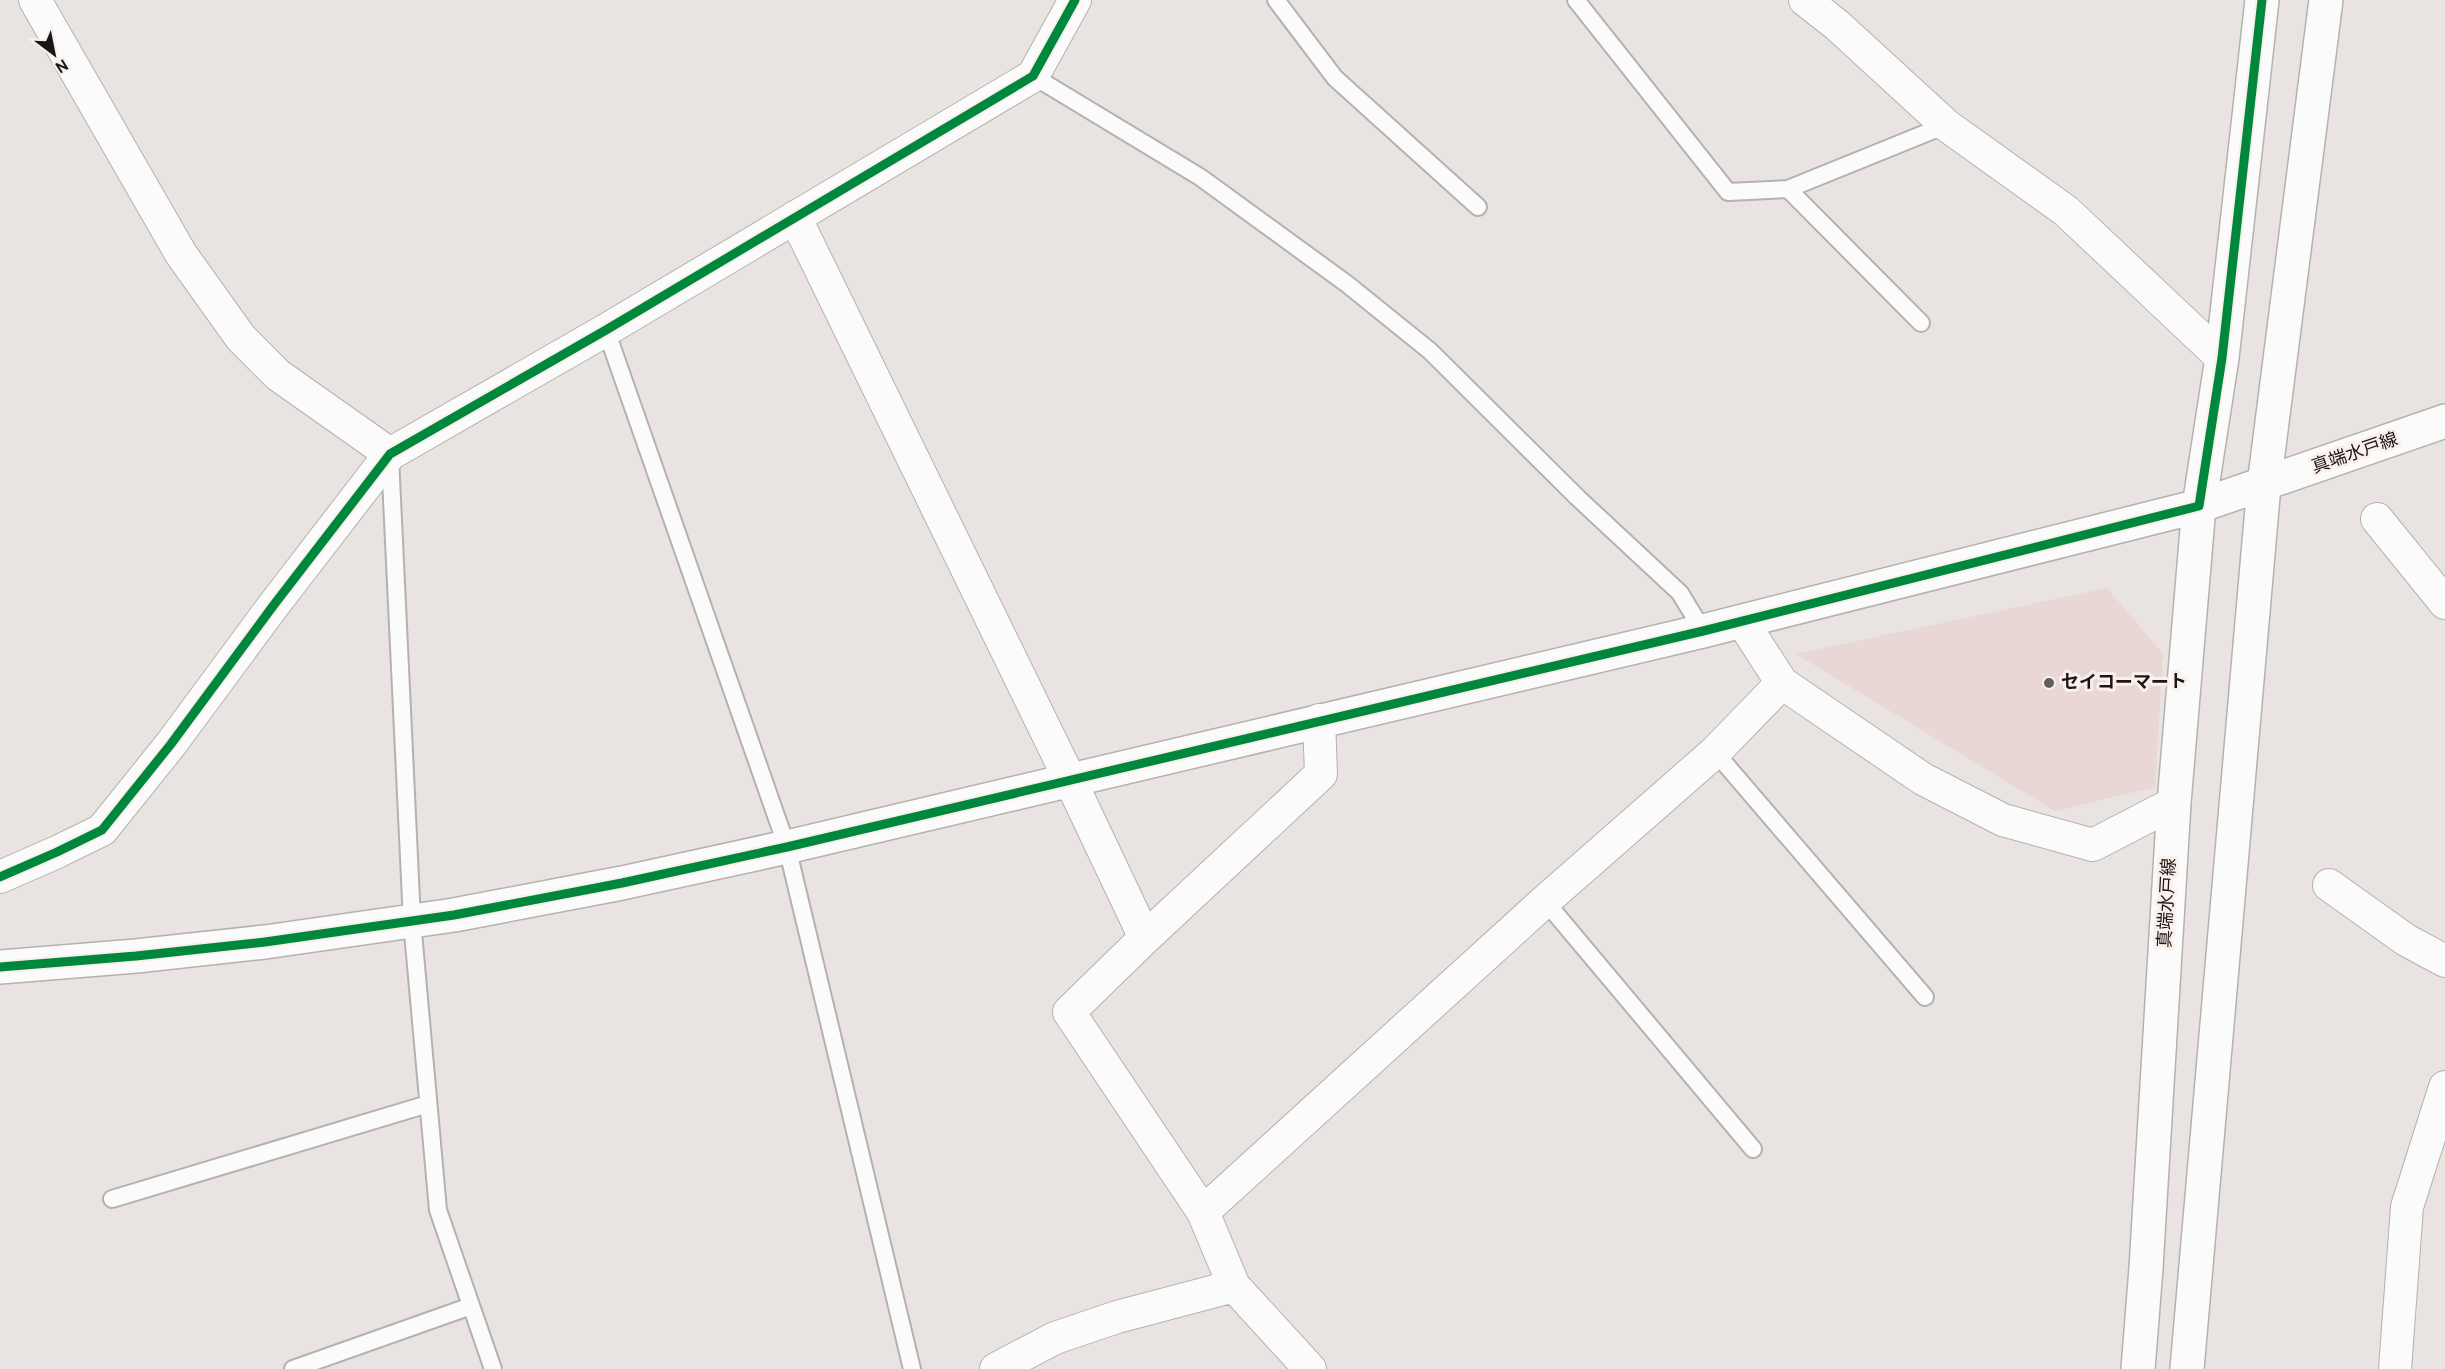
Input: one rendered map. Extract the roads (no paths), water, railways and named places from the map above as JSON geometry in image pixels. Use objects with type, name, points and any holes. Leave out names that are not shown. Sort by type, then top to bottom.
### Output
[{"type":"street","points":[[35,0],[181,254],[241,338],[279,375],[390,454]]},
{"type":"street","points":[[0,877],[102,830],[171,744],[390,454],[606,330],[1033,76],[1075,0]]},
{"type":"street","points":[[1804,0],[1837,25],[1946,125],[2066,211],[2222,358]]},
{"type":"street","points":[[0,967],[136,956],[265,942],[454,915],[622,883],[787,847],[1703,631],[2199,506],[2222,358],[2262,0]]},
{"type":"street","points":[[2187,1369],[2264,485],[2326,0]]},
{"type":"street","points":[[795,217],[1145,938]]},
{"type":"street","name":"真端水戸線","points":[[2138,1369],[2174,803],[2199,506],[2445,422]]},
{"type":"street","points":[[2377,519],[2445,603]]},
{"type":"street","points":[[1742,621],[1782,682],[1923,779],[2003,820],[2093,845],[2174,803]]},
{"type":"street","points":[[1203,1212],[1545,901],[1716,752],[1782,682]]},
{"type":"street","points":[[1310,1369],[1234,1286],[1203,1212],[1068,1011],[1321,774],[1319,720]]},
{"type":"street","points":[[2329,885],[2406,940],[2445,961]]},
{"type":"street","points":[[2395,1369],[2407,1207],[2445,1087]]},
{"type":"street","points":[[996,1369],[1055,1338],[1117,1317],[1234,1286]]},
{"type":"lane","points":[[1276,0],[1335,78],[1478,207]]},
{"type":"lane","points":[[1576,0],[1728,192],[1788,189],[1946,125]]},
{"type":"lane","points":[[1033,76],[1200,177],[1347,284],[1430,351],[1578,498],[1680,593],[1703,631]]},
{"type":"lane","points":[[1788,189],[1921,323]]},
{"type":"lane","points":[[606,330],[787,847],[912,1369]]},
{"type":"lane","points":[[390,454],[412,921],[438,1210],[493,1369]]},
{"type":"lane","points":[[1716,752],[1925,996]]},
{"type":"lane","points":[[1545,901],[1753,1149]]},
{"type":"lane","points":[[112,1199],[428,1104]]},
{"type":"lane","points":[[293,1369],[471,1306]]},
{"type":"place","name":"セイコーマート","points":[[2049,683]]}]
